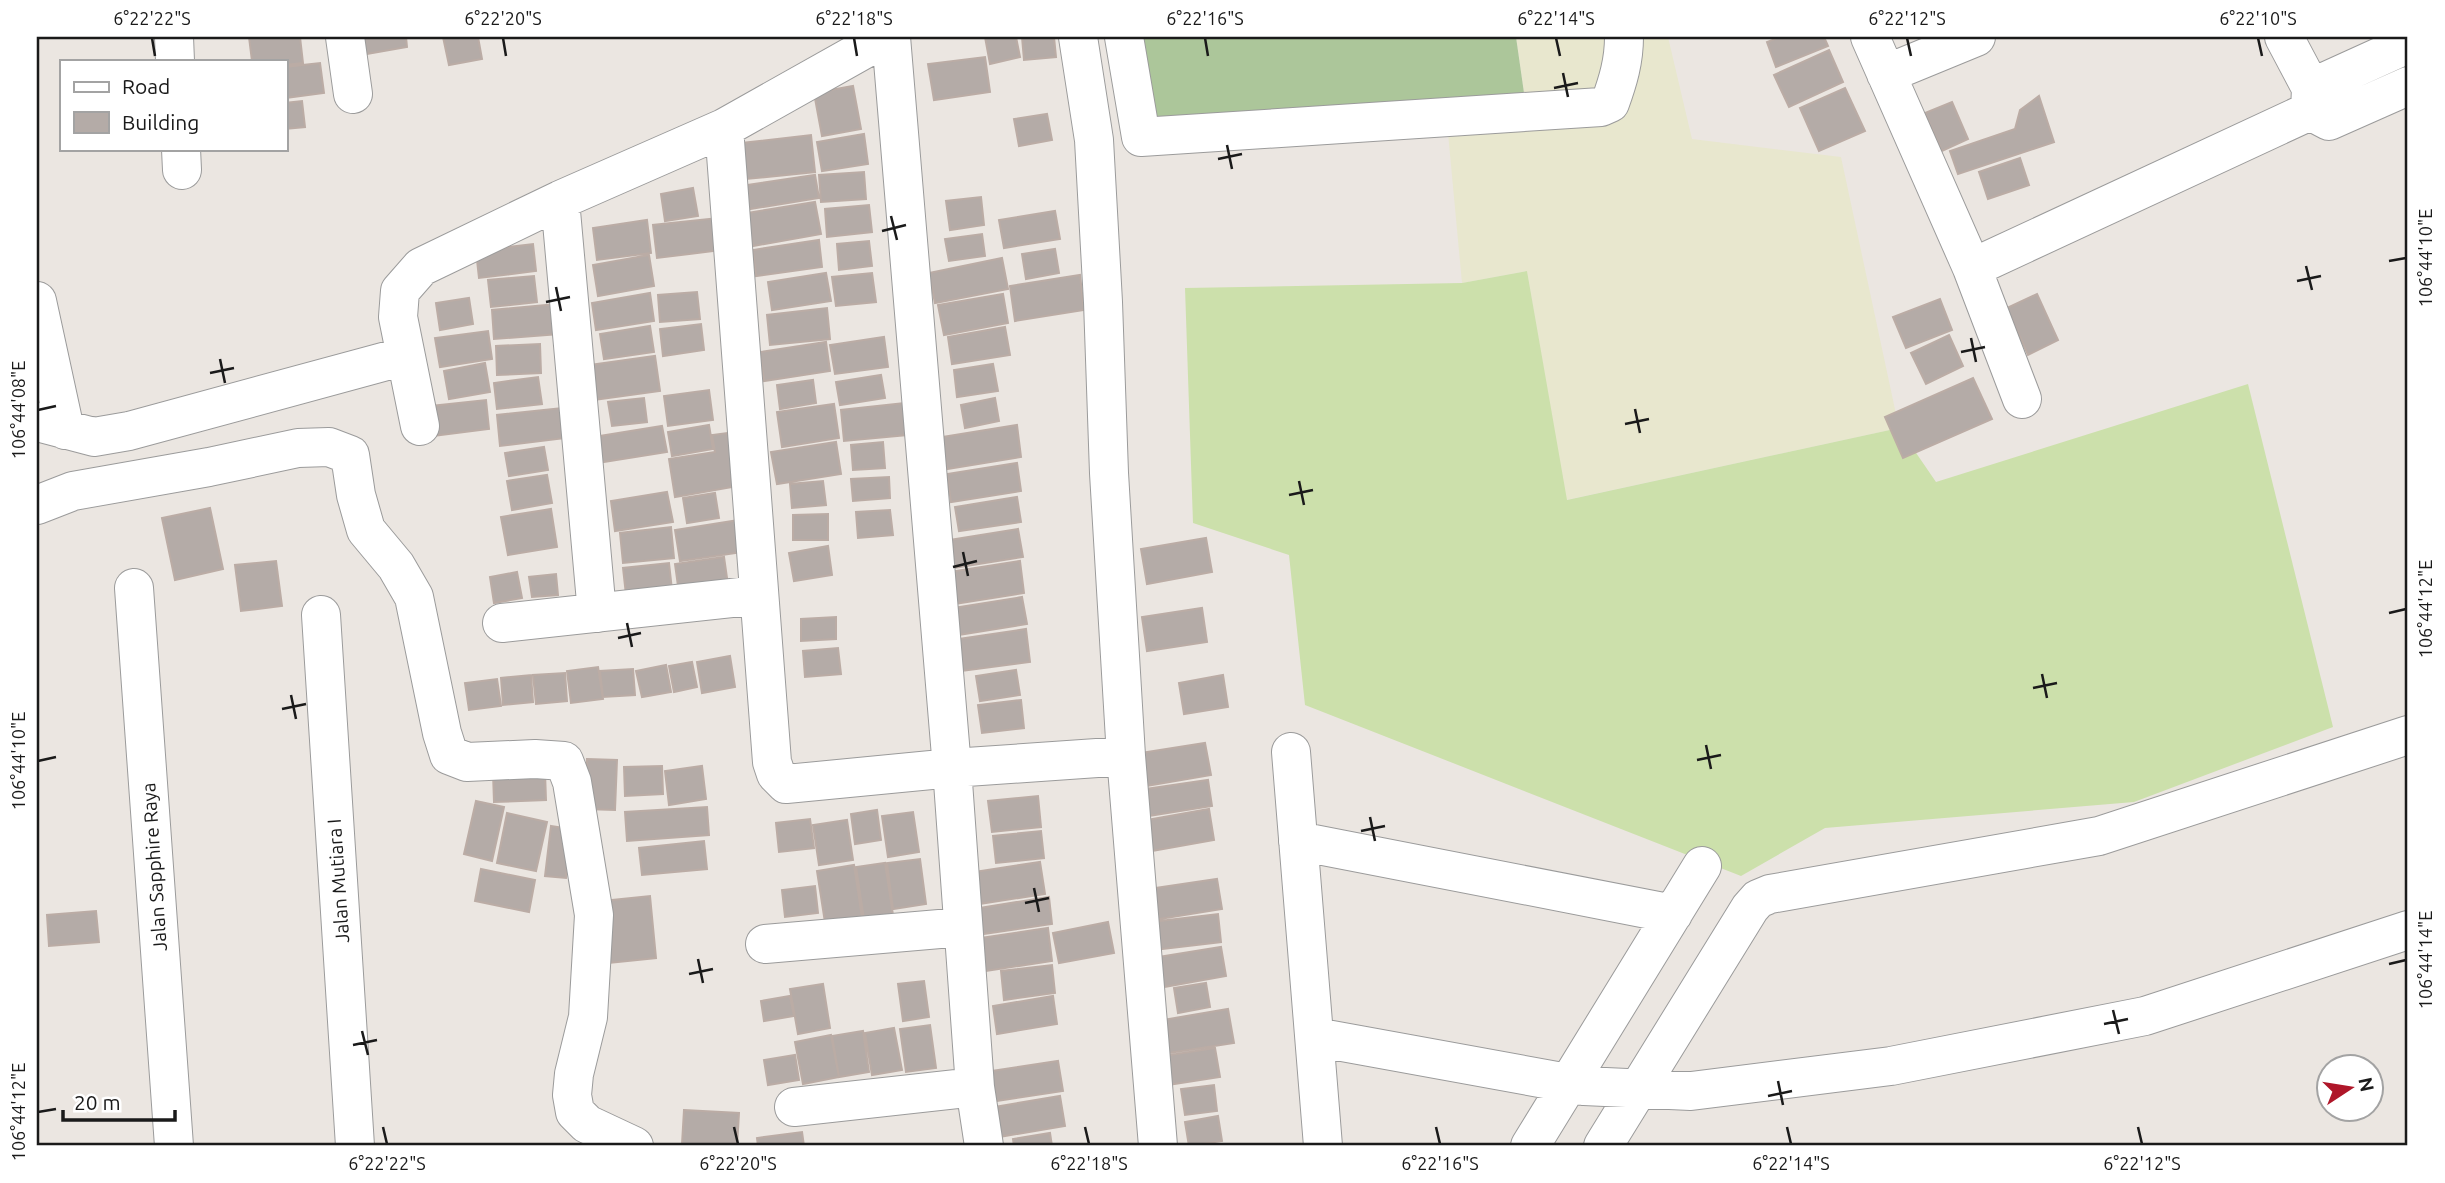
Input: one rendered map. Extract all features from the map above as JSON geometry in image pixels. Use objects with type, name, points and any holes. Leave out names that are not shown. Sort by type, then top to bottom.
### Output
[{"type":"street","points":[[174,37],[175,60]]},
{"type":"street","points":[[345,37],[353,94]]},
{"type":"street","points":[[419,426],[398,317],[400,291],[421,267],[561,200],[724,128],[888,37],[952,768],[975,1087],[984,1146]]},
{"type":"street","points":[[1078,37],[1094,140],[1125,756],[1158,1146]]},
{"type":"street","points":[[1124,37],[1141,137],[1601,107],[1610,103],[1618,81],[1624,56],[1624,37]]},
{"type":"street","points":[[1870,37],[1972,268],[2022,399]]},
{"type":"street","points":[[1886,74],[1976,37]]},
{"type":"street","points":[[2284,37],[2311,99],[2329,121],[2408,86]]},
{"type":"street","points":[[1972,268],[2311,99],[2408,44]]},
{"type":"street","points":[[724,128],[772,762],[776,774],[786,784],[952,768],[1125,756]]},
{"type":"street","points":[[561,200],[597,612]]},
{"type":"street","points":[[37,301],[51,426],[94,438],[129,431],[405,356]]},
{"type":"street","points":[[37,505],[73,491],[298,448],[329,447],[350,455],[356,495],[366,530],[396,566],[414,597],[449,755],[467,762],[534,759],[564,761],[572,782],[594,915],[588,1017],[574,1074],[572,1095],[575,1112],[587,1124],[634,1146]]},
{"type":"street","name":"Jalan Sapphire Raya","points":[[134,588],[174,1146]]},
{"type":"street","points":[[502,623],[760,595]]},
{"type":"street","name":"Jalan Mutiara I","points":[[321,615],[355,1146]]},
{"type":"street","points":[[1603,1146],[1631,1089],[1750,908],[1758,900],[1770,894],[2099,836],[2408,735]]},
{"type":"street","points":[[1292,752],[1324,1146]]},
{"type":"street","points":[[1298,841],[1673,914]]},
{"type":"street","points":[[1530,1146],[1576,1084],[1702,866]]},
{"type":"street","points":[[765,944],[963,927]]},
{"type":"street","points":[[1315,1037],[1576,1084],[1691,1091],[1891,1066],[2145,1016],[2408,930]]},
{"type":"street","points":[[794,1107],[975,1087]]},
{"type":"green space","points":[[1137,37],[1516,37],[1528,121],[1155,150]]},
{"type":"green space","points":[[1516,37],[1668,37],[1692,139],[1841,157],[1899,428],[1566,500],[1527,271],[1462,283],[1448,133],[1528,121]]},
{"type":"green space","points":[[1527,271],[1567,500],[1899,428],[1936,482],[2248,384],[2333,727],[2134,802],[1825,828],[1741,876],[1305,705],[1289,555],[1193,523],[1185,288],[1462,283]]},
{"type":"building","points":[[249,37],[300,37],[303,63],[287,65],[287,60],[252,60]]},
{"type":"building","points":[[352,37],[406,37],[407,47],[355,56]]},
{"type":"building","points":[[443,37],[478,37],[482,59],[449,65]]},
{"type":"building","points":[[985,37],[1016,37],[1020,57],[990,64]]},
{"type":"building","points":[[1022,37],[1054,37],[1056,57],[1024,60]]},
{"type":"building","points":[[1780,37],[1824,37],[1828,46],[1776,67],[1767,42]]},
{"type":"building","points":[[1829,50],[1843,82],[1789,107],[1774,75]]},
{"type":"building","points":[[985,57],[990,92],[934,100],[928,64]]},
{"type":"building","points":[[320,63],[324,93],[287,98],[287,67]]},
{"type":"building","points":[[853,86],[861,129],[822,136],[814,93]]},
{"type":"building","points":[[1845,88],[1865,131],[1819,151],[1800,108]]},
{"type":"building","points":[[2039,96],[2054,142],[1958,174],[1950,151],[2015,129],[2020,110]]},
{"type":"building","points":[[302,101],[305,127],[287,129],[287,103]]},
{"type":"building","points":[[1952,102],[1968,139],[1942,151],[1925,113]]},
{"type":"building","points":[[1047,114],[1052,140],[1019,146],[1014,119]]},
{"type":"building","points":[[864,134],[868,164],[822,171],[817,142]]},
{"type":"building","points":[[811,135],[815,172],[746,179],[742,143]]},
{"type":"building","points":[[2020,158],[2029,185],[1988,199],[1979,172]]},
{"type":"building","points":[[864,172],[866,199],[821,202],[819,175]]},
{"type":"building","points":[[815,175],[819,198],[744,210],[740,186]]},
{"type":"building","points":[[693,188],[698,216],[665,221],[661,194]]},
{"type":"building","points":[[981,197],[984,225],[950,230],[946,201]]},
{"type":"building","points":[[815,202],[821,234],[753,246],[747,213]]},
{"type":"building","points":[[869,205],[872,232],[827,237],[825,209]]},
{"type":"building","points":[[1055,211],[1060,239],[1004,248],[999,220]]},
{"type":"building","points":[[718,218],[722,250],[657,258],[653,225]]},
{"type":"building","points":[[647,220],[651,253],[597,260],[593,228]]},
{"type":"building","points":[[982,234],[985,256],[949,261],[945,239]]},
{"type":"building","points":[[819,240],[822,267],[756,276],[753,250]]},
{"type":"building","points":[[869,241],[872,266],[839,270],[837,244]]},
{"type":"building","points":[[533,244],[536,271],[479,278],[476,251]]},
{"type":"building","points":[[1055,249],[1059,273],[1026,279],[1022,254]]},
{"type":"building","points":[[649,255],[654,286],[598,296],[593,265]]},
{"type":"building","points":[[1002,258],[1008,289],[935,303],[929,273]]},
{"type":"building","points":[[826,273],[831,301],[772,310],[768,282]]},
{"type":"building","points":[[872,273],[876,302],[836,306],[832,277]]},
{"type":"building","points":[[1080,275],[1084,310],[1015,321],[1010,286]]},
{"type":"building","points":[[534,276],[537,302],[491,307],[488,280]]},
{"type":"building","points":[[697,292],[700,319],[660,322],[658,295]]},
{"type":"building","points":[[650,293],[654,321],[596,330],[592,303]]},
{"type":"building","points":[[1003,294],[1008,323],[944,335],[938,305]]},
{"type":"building","points":[[2037,294],[2058,340],[2028,355],[2007,308]]},
{"type":"building","points":[[469,298],[473,324],[440,330],[436,303]]},
{"type":"building","points":[[1940,299],[1952,330],[1906,348],[1893,317]]},
{"type":"building","points":[[556,304],[559,334],[494,339],[492,310]]},
{"type":"building","points":[[827,308],[830,339],[770,345],[767,315]]},
{"type":"building","points":[[701,324],[704,350],[663,356],[660,329]]},
{"type":"building","points":[[650,326],[654,352],[604,359],[600,334]]},
{"type":"building","points":[[1005,327],[1010,355],[952,364],[948,337]]},
{"type":"building","points":[[488,331],[492,359],[440,367],[435,338]]},
{"type":"building","points":[[1949,335],[1963,366],[1926,384],[1911,353]]},
{"type":"building","points":[[884,337],[888,367],[835,374],[830,345]]},
{"type":"building","points":[[826,342],[830,371],[764,381],[760,352]]},
{"type":"building","points":[[540,344],[541,373],[497,375],[496,346]]},
{"type":"building","points":[[655,356],[660,391],[593,400],[589,365]]},
{"type":"building","points":[[485,363],[490,392],[449,399],[444,371]]},
{"type":"building","points":[[993,364],[998,391],[957,397],[954,370]]},
{"type":"building","points":[[881,375],[885,398],[840,405],[836,382]]},
{"type":"building","points":[[538,377],[542,404],[497,409],[494,383]]},
{"type":"building","points":[[1973,378],[1992,419],[1903,458],[1885,417]]},
{"type":"building","points":[[813,380],[816,403],[780,409],[777,385]]},
{"type":"building","points":[[709,390],[713,420],[668,426],[664,396]]},
{"type":"building","points":[[644,398],[647,422],[612,426],[608,402]]},
{"type":"building","points":[[995,398],[999,421],[965,428],[961,405]]},
{"type":"building","points":[[486,400],[489,429],[426,437],[422,407]]},
{"type":"building","points":[[904,403],[907,435],[844,441],[841,410]]},
{"type":"building","points":[[834,404],[839,438],[782,447],[777,412]]},
{"type":"building","points":[[562,408],[566,438],[500,446],[497,415]]},
{"type":"building","points":[[709,425],[713,449],[672,456],[668,432]]},
{"type":"building","points":[[1017,425],[1021,457],[947,469],[942,437]]},
{"type":"building","points":[[662,426],[667,452],[597,463],[593,437]]},
{"type":"building","points":[[727,433],[738,486],[675,497],[669,459],[715,452],[712,435]]},
{"type":"building","points":[[836,442],[841,474],[777,484],[771,452]]},
{"type":"building","points":[[883,442],[885,468],[853,470],[851,445]]},
{"type":"building","points":[[544,447],[548,470],[509,476],[505,453]]},
{"type":"building","points":[[1017,463],[1021,491],[951,502],[947,474]]},
{"type":"building","points":[[547,475],[552,503],[512,510],[507,481]]},
{"type":"building","points":[[889,477],[890,498],[853,501],[851,479]]},
{"type":"building","points":[[823,481],[826,505],[792,508],[790,484]]},
{"type":"building","points":[[667,492],[673,522],[615,531],[611,501]]},
{"type":"building","points":[[715,493],[719,518],[687,523],[683,498]]},
{"type":"building","points":[[1017,497],[1021,522],[959,531],[955,507]]},
{"type":"building","points":[[210,508],[223,569],[175,580],[162,518]]},
{"type":"building","points":[[551,509],[557,547],[508,555],[501,517]]},
{"type":"building","points":[[890,510],[893,535],[858,538],[856,512]]},
{"type":"building","points":[[828,514],[828,540],[793,540],[793,515]]},
{"type":"building","points":[[739,520],[743,552],[680,561],[675,530]]},
{"type":"building","points":[[671,527],[674,558],[623,563],[620,533]]},
{"type":"building","points":[[1018,529],[1023,557],[953,568],[949,540]]},
{"type":"building","points":[[1206,538],[1212,572],[1147,584],[1141,549]]},
{"type":"building","points":[[828,546],[832,575],[794,581],[789,553]]},
{"type":"building","points":[[724,557],[728,585],[679,593],[675,564]]},
{"type":"building","points":[[276,561],[282,606],[241,611],[235,565]]},
{"type":"building","points":[[1020,561],[1024,593],[954,604],[949,572]]},
{"type":"building","points":[[669,563],[672,590],[626,595],[623,568]]},
{"type":"building","points":[[517,572],[522,598],[494,603],[490,577]]},
{"type":"building","points":[[556,574],[558,595],[532,597],[529,577]]},
{"type":"building","points":[[1022,597],[1027,624],[958,635],[953,608]]},
{"type":"building","points":[[1202,608],[1207,642],[1147,651],[1142,617]]},
{"type":"building","points":[[836,617],[836,639],[801,641],[801,619]]},
{"type":"building","points":[[1026,629],[1030,662],[962,671],[958,639]]},
{"type":"building","points":[[838,648],[841,674],[805,677],[803,651]]},
{"type":"building","points":[[730,656],[735,687],[702,693],[697,662]]},
{"type":"building","points":[[692,662],[697,687],[674,692],[669,666]]},
{"type":"building","points":[[666,665],[671,692],[642,697],[636,671]]},
{"type":"building","points":[[598,667],[603,699],[571,703],[567,671]]},
{"type":"building","points":[[633,669],[635,695],[603,697],[600,671]]},
{"type":"building","points":[[1016,670],[1020,695],[980,701],[976,676]]},
{"type":"building","points":[[565,673],[567,701],[536,704],[533,675]]},
{"type":"building","points":[[531,675],[533,702],[503,705],[501,678]]},
{"type":"building","points":[[1223,675],[1228,707],[1184,714],[1179,683]]},
{"type":"building","points":[[497,679],[501,706],[469,710],[465,683]]},
{"type":"building","points":[[1021,700],[1024,728],[982,733],[978,705]]},
{"type":"building","points":[[1205,743],[1211,775],[1140,787],[1134,754]]},
{"type":"building","points":[[587,759],[617,760],[615,810],[585,809]]},
{"type":"building","points":[[662,766],[663,794],[625,796],[624,767]]},
{"type":"building","points":[[702,766],[706,799],[669,805],[665,771]]},
{"type":"building","points":[[545,772],[546,800],[494,802],[493,773]]},
{"type":"building","points":[[1208,780],[1212,806],[1142,817],[1138,790]]},
{"type":"building","points":[[1038,796],[1041,827],[992,832],[988,801]]},
{"type":"building","points":[[476,801],[504,807],[492,861],[464,854]]},
{"type":"building","points":[[707,807],[709,835],[627,841],[625,812]]},
{"type":"building","points":[[1209,809],[1214,840],[1146,852],[1141,821]]},
{"type":"building","points":[[877,810],[881,840],[855,844],[851,814]]},
{"type":"building","points":[[913,812],[919,852],[888,857],[882,816]]},
{"type":"building","points":[[507,813],[547,822],[536,871],[497,863]]},
{"type":"building","points":[[810,819],[814,848],[779,852],[776,823]]},
{"type":"building","points":[[847,820],[853,860],[819,865],[813,825]]},
{"type":"building","points":[[551,826],[571,829],[566,878],[545,876]]},
{"type":"building","points":[[1041,831],[1044,858],[996,863],[993,836]]},
{"type":"building","points":[[704,841],[707,869],[642,875],[639,848]]},
{"type":"building","points":[[920,859],[926,904],[893,909],[887,863]]},
{"type":"building","points":[[1040,862],[1045,894],[979,904],[974,872]]},
{"type":"building","points":[[885,863],[893,915],[864,919],[856,867]]},
{"type":"building","points":[[854,865],[863,924],[826,929],[817,871]]},
{"type":"building","points":[[481,869],[535,880],[529,912],[475,901]]},
{"type":"building","points":[[1217,879],[1222,909],[1153,920],[1148,889]]},
{"type":"building","points":[[815,886],[818,913],[785,917],[782,890]]},
{"type":"building","points":[[650,896],[656,958],[609,963],[603,901]]},
{"type":"building","points":[[1049,897],[1052,924],[983,934],[979,908]]},
{"type":"building","points":[[96,911],[99,942],[49,946],[47,915]]},
{"type":"building","points":[[1218,914],[1221,942],[1146,951],[1143,923]]},
{"type":"building","points":[[1108,922],[1114,953],[1059,963],[1053,933]]},
{"type":"building","points":[[1048,928],[1052,961],[985,971],[980,938]]},
{"type":"building","points":[[1221,947],[1226,976],[1164,987],[1158,957]]},
{"type":"building","points":[[1052,965],[1055,993],[1004,1000],[1001,971]]},
{"type":"building","points":[[924,981],[929,1017],[903,1021],[898,984]]},
{"type":"building","points":[[1206,983],[1210,1007],[1178,1013],[1174,988]]},
{"type":"building","points":[[823,984],[830,1028],[798,1034],[790,989]]},
{"type":"building","points":[[790,996],[794,1016],[764,1021],[761,1001]]},
{"type":"building","points":[[1053,996],[1057,1024],[997,1034],[993,1006]]},
{"type":"building","points":[[1228,1009],[1234,1043],[1162,1054],[1157,1021]]},
{"type":"building","points":[[930,1025],[936,1068],[906,1072],[900,1029]]},
{"type":"building","points":[[894,1028],[902,1070],[872,1075],[865,1033]]},
{"type":"building","points":[[863,1031],[869,1072],[839,1077],[832,1036]]},
{"type":"building","points":[[831,1035],[839,1077],[803,1084],[795,1042]]},
{"type":"building","points":[[1215,1048],[1220,1077],[1161,1086],[1157,1057]]},
{"type":"building","points":[[795,1055],[799,1080],[768,1085],[764,1060]]},
{"type":"building","points":[[1058,1061],[1063,1091],[996,1101],[991,1071]]},
{"type":"building","points":[[1214,1085],[1217,1111],[1185,1115],[1181,1089]]},
{"type":"building","points":[[1060,1096],[1065,1126],[999,1137],[994,1107]]},
{"type":"building","points":[[684,1110],[739,1113],[737,1146],[682,1144]]},
{"type":"building","points":[[1218,1116],[1222,1141],[1189,1146],[1185,1122]]},
{"type":"building","points":[[802,1132],[804,1146],[758,1146],[757,1138]]},
{"type":"building","points":[[1050,1133],[1052,1146],[1014,1146],[1013,1139]]}]
